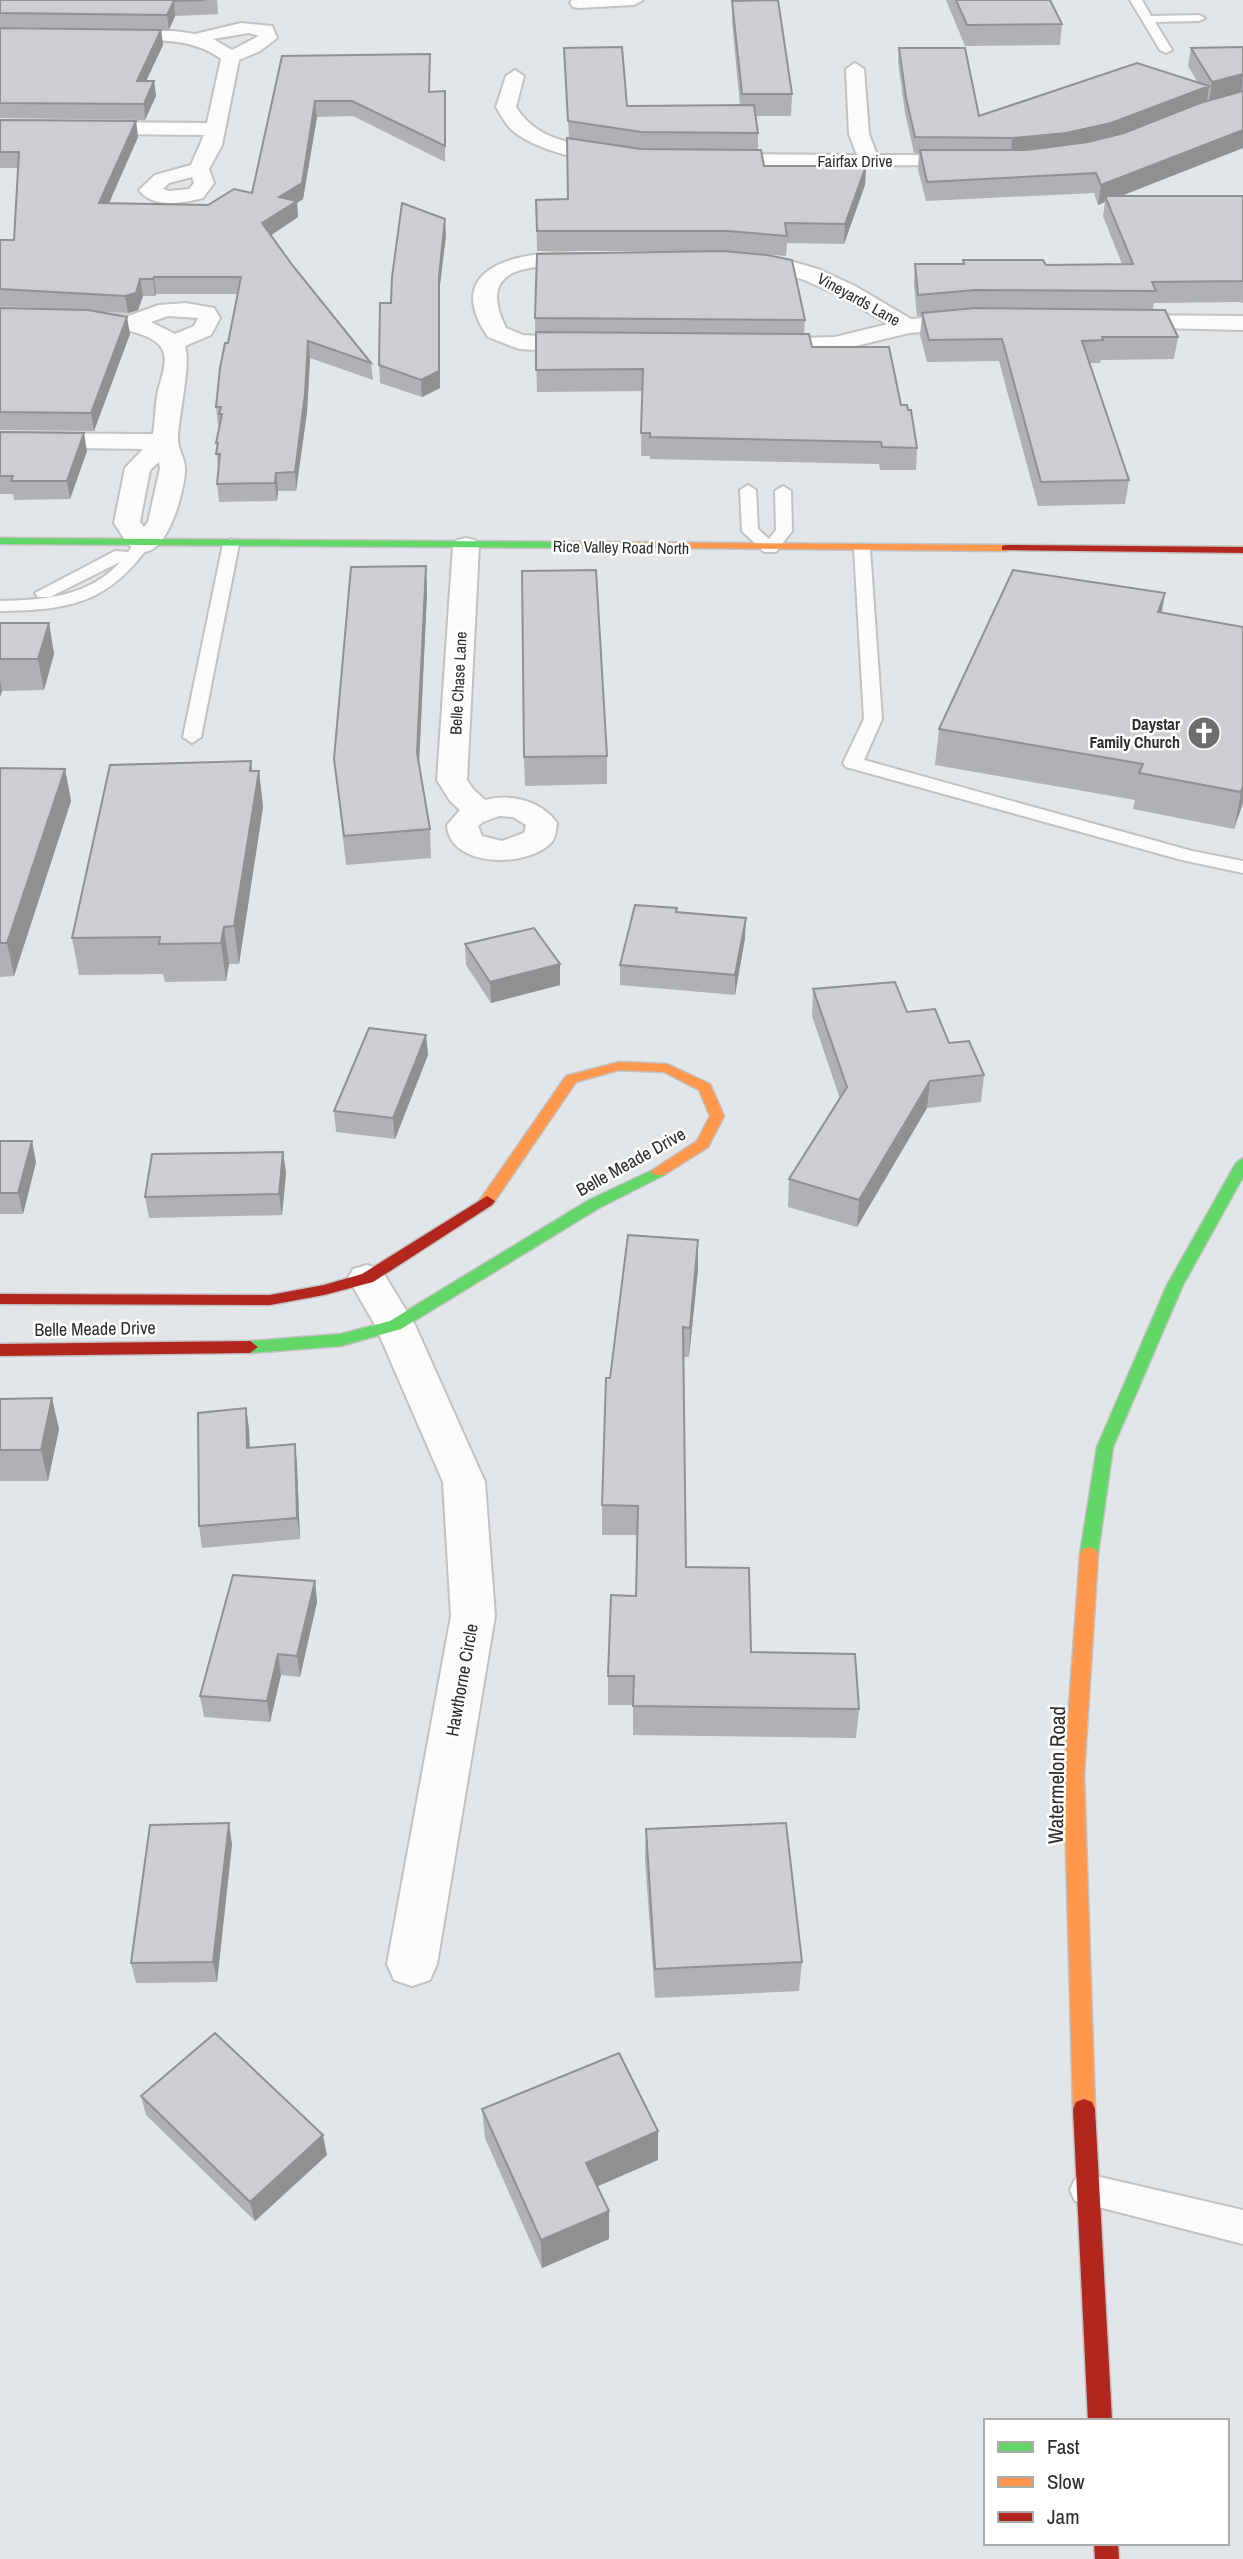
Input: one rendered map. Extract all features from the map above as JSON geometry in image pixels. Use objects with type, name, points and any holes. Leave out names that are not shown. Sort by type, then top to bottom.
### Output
[{"type":"street","points":[[579,3],[634,0]]},
{"type":"street","points":[[201,38],[219,30],[246,27],[266,30],[268,38],[230,57]]},
{"type":"street","points":[[97,36],[201,38],[220,47],[230,57]]},
{"type":"street","points":[[200,169],[212,145],[230,57]]},
{"type":"street","points":[[855,69],[859,134],[869,160]]},
{"type":"street","points":[[515,76],[506,107],[518,125],[545,141],[577,150],[640,160]]},
{"type":"street","points":[[0,127],[214,129]]},
{"type":"street","name":"Fairfax Drive","points":[[696,160],[986,161]]},
{"type":"street","points":[[608,346],[519,342],[496,332],[486,306],[488,283],[496,271],[518,262],[612,260]]},
{"type":"street","name":"Vineyards Lane","points":[[727,260],[785,265],[810,272],[907,326]]},
{"type":"street","points":[[132,323],[148,313],[163,310],[179,308],[206,313],[209,318],[203,330],[173,343]]},
{"type":"street","points":[[0,315],[56,316],[132,323],[159,333],[173,343],[177,357],[169,397],[165,442],[173,468],[161,524],[143,543],[127,523],[138,468],[165,442]]},
{"type":"street","points":[[907,326],[999,321]]},
{"type":"street","points":[[1105,321],[1243,323]]},
{"type":"street","name":"Vineyards Lane","points":[[734,346],[835,344],[864,339],[907,326]]},
{"type":"street","points":[[0,440],[165,442]]},
{"type":"street","name":"Rice Valley Road North","points":[[0,541],[1243,550]]},
{"type":"street","name":"Belle Chase Lane","points":[[466,545],[452,780],[461,795],[479,810]]},
{"type":"street","name":"Belle Meade Drive","points":[[0,1298],[270,1300],[368,1278],[491,1199],[528,1138],[571,1079],[619,1066],[667,1068],[705,1087],[717,1116],[703,1144],[672,1166],[594,1204],[395,1325],[341,1340],[279,1347],[0,1350]]},
{"type":"street","name":"Watermelon Road","points":[[1100,2419],[1087,2190],[1074,1774],[1090,1539],[1105,1447],[1134,1375],[1180,1275],[1243,1163]]},
{"type":"street","name":"Hawthorne Circle","points":[[368,1278],[395,1325],[464,1482],[473,1616],[412,1964]]},
{"type":"lane","points":[[1136,0],[1166,50]]},
{"type":"lane","points":[[1148,19],[1199,18]]},
{"type":"lane","points":[[748,490],[750,531],[770,548],[783,531],[783,491]]},
{"type":"lane","points":[[0,604],[31,606],[84,596],[118,575],[143,543]]},
{"type":"lane","points":[[192,737],[231,544]]},
{"type":"lane","points":[[862,549],[873,719],[853,763],[1189,856],[1243,867]]},
{"type":"lane","points":[[1087,2190],[1243,2227]]},
{"type":"building","points":[[0,0],[205,0],[174,1],[167,15],[0,13]]},
{"type":"building","points":[[778,0],[792,94],[742,94],[732,1]]},
{"type":"building","points":[[956,0],[1050,0],[1062,24],[967,25]]},
{"type":"building","points":[[0,28],[161,30],[137,81],[154,81],[144,104],[0,103]]},
{"type":"building","points":[[622,47],[627,106],[754,105],[758,133],[641,132],[568,121],[564,48]]},
{"type":"building","points":[[1243,47],[1243,74],[1212,82],[1191,48]]},
{"type":"building","points":[[899,48],[965,48],[979,116],[1137,63],[1209,86],[1111,123],[1066,133],[1012,138],[915,137]]},
{"type":"building","points":[[430,54],[429,92],[445,91],[445,146],[352,101],[315,101],[302,183],[279,197],[297,201],[262,223],[371,363],[308,341],[305,394],[295,472],[276,473],[275,483],[217,484],[220,454],[216,454],[216,443],[222,414],[219,414],[221,407],[216,407],[220,368],[225,343],[228,343],[241,277],[140,279],[136,293],[125,296],[0,289],[0,240],[14,240],[19,152],[0,152],[0,120],[136,121],[99,203],[208,205],[234,189],[252,193],[282,56]]},
{"type":"building","points":[[1243,91],[1243,130],[1101,185],[1096,173],[927,182],[920,150],[1027,150],[1088,142],[1124,133],[1200,103]]},
{"type":"building","points":[[567,138],[641,149],[761,150],[764,166],[866,166],[845,224],[785,223],[787,236],[728,231],[537,231],[536,200],[568,199]]},
{"type":"building","points":[[1105,196],[1243,196],[1243,281],[1152,282],[1156,291],[975,290],[918,295],[915,264],[964,264],[963,260],[1043,260],[1046,265],[1133,264]]},
{"type":"building","points":[[402,203],[445,219],[439,277],[439,371],[421,380],[379,365],[380,303],[391,303]]},
{"type":"building","points":[[723,251],[792,260],[805,320],[535,318],[537,254]]},
{"type":"building","points":[[0,308],[88,310],[127,317],[91,413],[0,412]]},
{"type":"building","points":[[975,308],[1165,310],[1178,337],[1102,337],[1103,340],[1082,341],[1129,480],[1041,482],[1002,339],[929,340],[922,313]]},
{"type":"building","points":[[536,332],[809,334],[812,347],[889,347],[901,405],[907,405],[908,410],[911,410],[917,448],[882,447],[881,442],[650,437],[650,433],[641,433],[643,369],[536,370]]},
{"type":"building","points":[[0,432],[84,433],[67,481],[11,481],[13,476],[0,476]]},
{"type":"building","points":[[426,566],[417,753],[430,829],[344,836],[334,759],[351,567]]},
{"type":"building","points":[[596,570],[607,756],[524,757],[522,571]]},
{"type":"building","points":[[1013,570],[1165,593],[1158,612],[1243,627],[1241,792],[1139,773],[1143,764],[939,729]]},
{"type":"building","points":[[0,623],[49,623],[38,659],[0,659]]},
{"type":"building","points":[[251,761],[250,771],[259,771],[234,926],[224,927],[221,943],[159,944],[160,937],[72,938],[110,765]]},
{"type":"building","points":[[0,768],[65,769],[7,943],[0,943]]},
{"type":"building","points":[[635,905],[677,908],[676,912],[746,918],[735,975],[620,965]]},
{"type":"building","points":[[534,928],[560,964],[490,982],[465,944]]},
{"type":"building","points":[[895,982],[907,1012],[935,1009],[949,1043],[969,1041],[984,1075],[930,1081],[859,1200],[789,1179],[847,1087],[813,989]]},
{"type":"building","points":[[369,1028],[426,1035],[393,1118],[334,1111]]},
{"type":"building","points":[[0,1141],[32,1141],[18,1193],[0,1193]]},
{"type":"building","points":[[283,1152],[279,1194],[145,1197],[152,1154]]},
{"type":"building","points":[[628,1235],[698,1240],[690,1328],[683,1327],[686,1567],[749,1568],[751,1652],[855,1654],[859,1709],[633,1706],[634,1676],[608,1676],[611,1595],[636,1596],[638,1506],[602,1505],[606,1378],[610,1378]]},
{"type":"building","points":[[52,1398],[41,1450],[0,1450],[0,1399]]},
{"type":"building","points":[[246,1408],[247,1448],[295,1444],[297,1518],[199,1526],[198,1413]]},
{"type":"building","points":[[233,1575],[315,1581],[297,1656],[278,1654],[267,1701],[200,1696]]},
{"type":"building","points":[[229,1823],[213,1962],[131,1963],[150,1825]]},
{"type":"building","points":[[786,1823],[802,1962],[655,1969],[646,1829]]},
{"type":"building","points":[[215,2033],[323,2135],[250,2202],[141,2096]]},
{"type":"building","points":[[619,2053],[658,2131],[586,2163],[609,2211],[541,2240],[482,2109]]},
{"type":"traffic: fast","points":[[0,541],[580,545]]},
{"type":"traffic: fast","points":[[1089,1554],[1105,1447],[1175,1285],[1243,1163]]},
{"type":"traffic: fast","points":[[250,1347],[341,1340],[395,1325],[594,1204],[659,1172]]},
{"type":"traffic: slow","points":[[580,545],[1006,548]]},
{"type":"traffic: slow","points":[[487,1201],[571,1079],[619,1066],[667,1068],[705,1087],[717,1116],[703,1144],[659,1172]]},
{"type":"traffic: slow","points":[[1084,2109],[1074,1775],[1089,1554]]},
{"type":"traffic: jam","points":[[1006,548],[1243,550]]},
{"type":"traffic: jam","points":[[0,1299],[270,1300],[324,1290],[367,1278],[487,1201]]},
{"type":"traffic: jam","points":[[0,1350],[250,1347]]},
{"type":"traffic: jam","points":[[1084,2109],[1100,2419]]},
{"type":"traffic: jam","points":[[1106,2545],[1107,2559]]},
{"type":"place","name":"Daystar Family Church","points":[[1204,733]]}]
